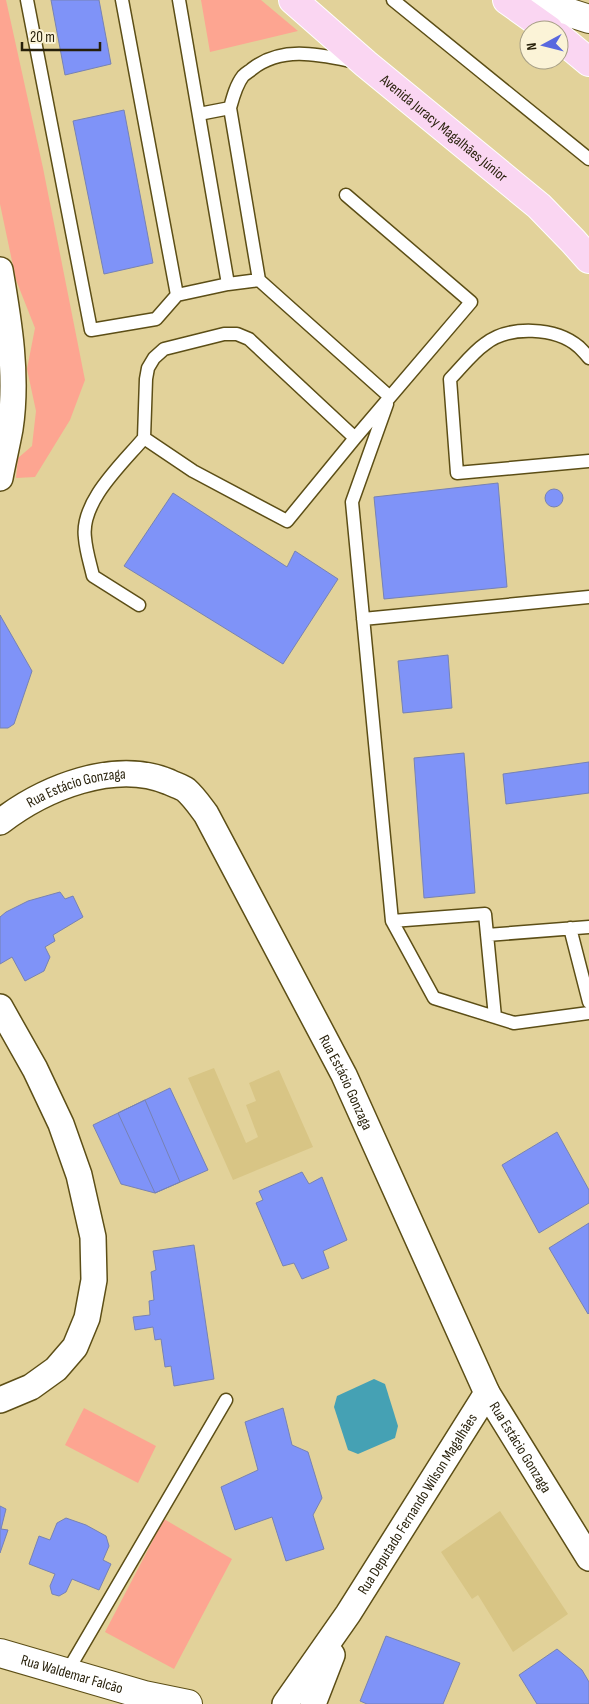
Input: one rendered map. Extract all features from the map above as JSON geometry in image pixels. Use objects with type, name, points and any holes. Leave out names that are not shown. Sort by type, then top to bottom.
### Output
[{"type":"main road","points":[[507,0],[535,20]]},
{"type":"main road","name":"Avenida Juracy Magalhães Júnior","points":[[295,3],[539,206],[589,259]]},
{"type":"main road","points":[[569,45],[589,62]]},
{"type":"street","points":[[530,0],[589,19]]},
{"type":"street","points":[[0,270],[10,324],[13,375],[10,428],[0,478]]},
{"type":"street","name":"Rua Estácio Gonzaga","points":[[0,822],[16,810],[58,789],[90,778],[116,773],[158,778],[186,790],[194,799],[210,822],[344,1074],[487,1392],[589,1558]]},
{"type":"street","points":[[0,1007],[35,1069],[57,1116],[79,1175],[93,1237],[94,1280],[87,1318],[75,1347],[56,1370],[31,1387],[0,1400]]},
{"type":"street","name":"Rua Deputado Fernando Wilson Magalhães","points":[[286,1704],[348,1614],[487,1392]]},
{"type":"street","name":"Rua Deputado Fernando Wilson Magalhães","points":[[313,1704],[348,1614]]},
{"type":"street","name":"Rua Waldemar Falcão","points":[[0,1653],[156,1699],[188,1704]]},
{"type":"lane","points":[[27,0],[91,330],[156,319],[177,295],[228,284],[259,280]]},
{"type":"lane","points":[[122,0],[177,295]]},
{"type":"lane","points":[[178,0],[228,284]]},
{"type":"lane","points":[[393,0],[589,158]]},
{"type":"lane","points":[[366,64],[297,53],[276,56],[259,64],[244,76],[235,90],[230,108],[259,280],[390,397]]},
{"type":"lane","points":[[199,114],[230,108]]},
{"type":"lane","points":[[144,438],[193,471],[287,521],[471,302],[346,195]]},
{"type":"lane","points":[[589,358],[578,346],[553,334],[529,331],[508,332],[485,343],[450,379],[457,473],[589,461]]},
{"type":"lane","points":[[140,605],[92,576],[84,537],[85,520],[91,503],[144,438],[148,368],[154,358],[164,349],[224,334],[237,334],[249,340],[355,438]]},
{"type":"lane","points":[[390,397],[352,502],[392,921],[434,998],[514,1023],[589,1013]]},
{"type":"lane","points":[[363,619],[589,597]]},
{"type":"lane","points":[[392,921],[485,914],[496,1017]]},
{"type":"lane","points":[[487,935],[589,927]]},
{"type":"lane","points":[[570,928],[589,1002]]},
{"type":"lane","points":[[67,1672],[226,1400]]},
{"type":"shaded area","points":[[0,0],[6,0],[43,168],[85,380],[70,420],[35,477],[16,478],[18,458],[32,446],[36,411],[27,369],[35,328],[16,280],[0,204]]},
{"type":"shaded area","points":[[201,0],[261,0],[298,31],[210,52]]},
{"type":"shaded area","points":[[214,1068],[246,1143],[258,1137],[246,1105],[256,1101],[249,1083],[279,1070],[313,1147],[233,1180],[188,1078]]},
{"type":"shaded area","points":[[84,1408],[156,1446],[138,1483],[65,1445]]},
{"type":"shaded area","points":[[500,1511],[568,1614],[513,1652],[478,1595],[472,1599],[441,1552]]},
{"type":"shaded area","points":[[164,1519],[232,1559],[174,1669],[105,1632]]},
{"type":"water","points":[[374,1379],[385,1384],[398,1426],[395,1438],[358,1454],[348,1450],[334,1407],[337,1396]]},
{"type":"building","points":[[51,0],[99,0],[111,64],[65,75]]},
{"type":"building","points":[[124,110],[153,263],[104,274],[73,121]]},
{"type":"building","points":[[498,483],[507,587],[384,599],[374,497]]},
{"type":"building","points":[[550,489],[558,489],[563,494],[561,505],[550,507],[545,502],[545,494]]},
{"type":"building","points":[[173,493],[287,567],[295,551],[338,579],[283,664],[124,566]]},
{"type":"building","points":[[0,615],[32,671],[14,724],[8,728],[0,728]]},
{"type":"building","points":[[448,655],[452,708],[403,713],[398,661]]},
{"type":"building","points":[[464,753],[475,893],[424,898],[414,758]]},
{"type":"building","points":[[589,762],[589,793],[506,804],[503,774]]},
{"type":"building","points":[[60,892],[65,899],[73,896],[83,917],[53,935],[55,941],[45,947],[50,957],[44,971],[25,981],[12,957],[0,964],[0,917],[28,901]]},
{"type":"building","points":[[170,1088],[208,1170],[155,1193],[121,1184],[93,1125]]},
{"type":"building","points":[[145,1100],[180,1182],[155,1193],[118,1113]]},
{"type":"building","points":[[557,1132],[589,1190],[589,1203],[539,1233],[502,1165]]},
{"type":"building","points":[[302,1172],[309,1184],[322,1177],[347,1240],[323,1251],[329,1268],[302,1279],[294,1263],[283,1266],[256,1203],[263,1200],[259,1191]]},
{"type":"building","points":[[589,1223],[589,1313],[588,1314],[549,1248]]},
{"type":"building","points":[[194,1245],[214,1379],[174,1386],[171,1366],[165,1367],[161,1339],[155,1340],[153,1327],[135,1330],[133,1317],[150,1315],[149,1301],[154,1300],[151,1272],[156,1270],[153,1251]]},
{"type":"building","points":[[283,1408],[292,1445],[308,1452],[322,1498],[313,1515],[324,1549],[286,1561],[272,1517],[235,1530],[221,1487],[258,1470],[245,1422]]},
{"type":"building","points":[[0,1506],[6,1509],[1,1529],[8,1530],[0,1553]]},
{"type":"building","points":[[66,1518],[86,1525],[106,1536],[109,1546],[103,1560],[111,1564],[99,1590],[72,1579],[66,1592],[59,1596],[52,1594],[50,1586],[55,1574],[29,1564],[39,1536],[50,1540],[57,1523]]},
{"type":"building","points":[[386,1636],[460,1663],[443,1704],[367,1704],[360,1701]]},
{"type":"building","points":[[557,1649],[582,1670],[589,1682],[589,1704],[537,1704],[519,1675]]}]
